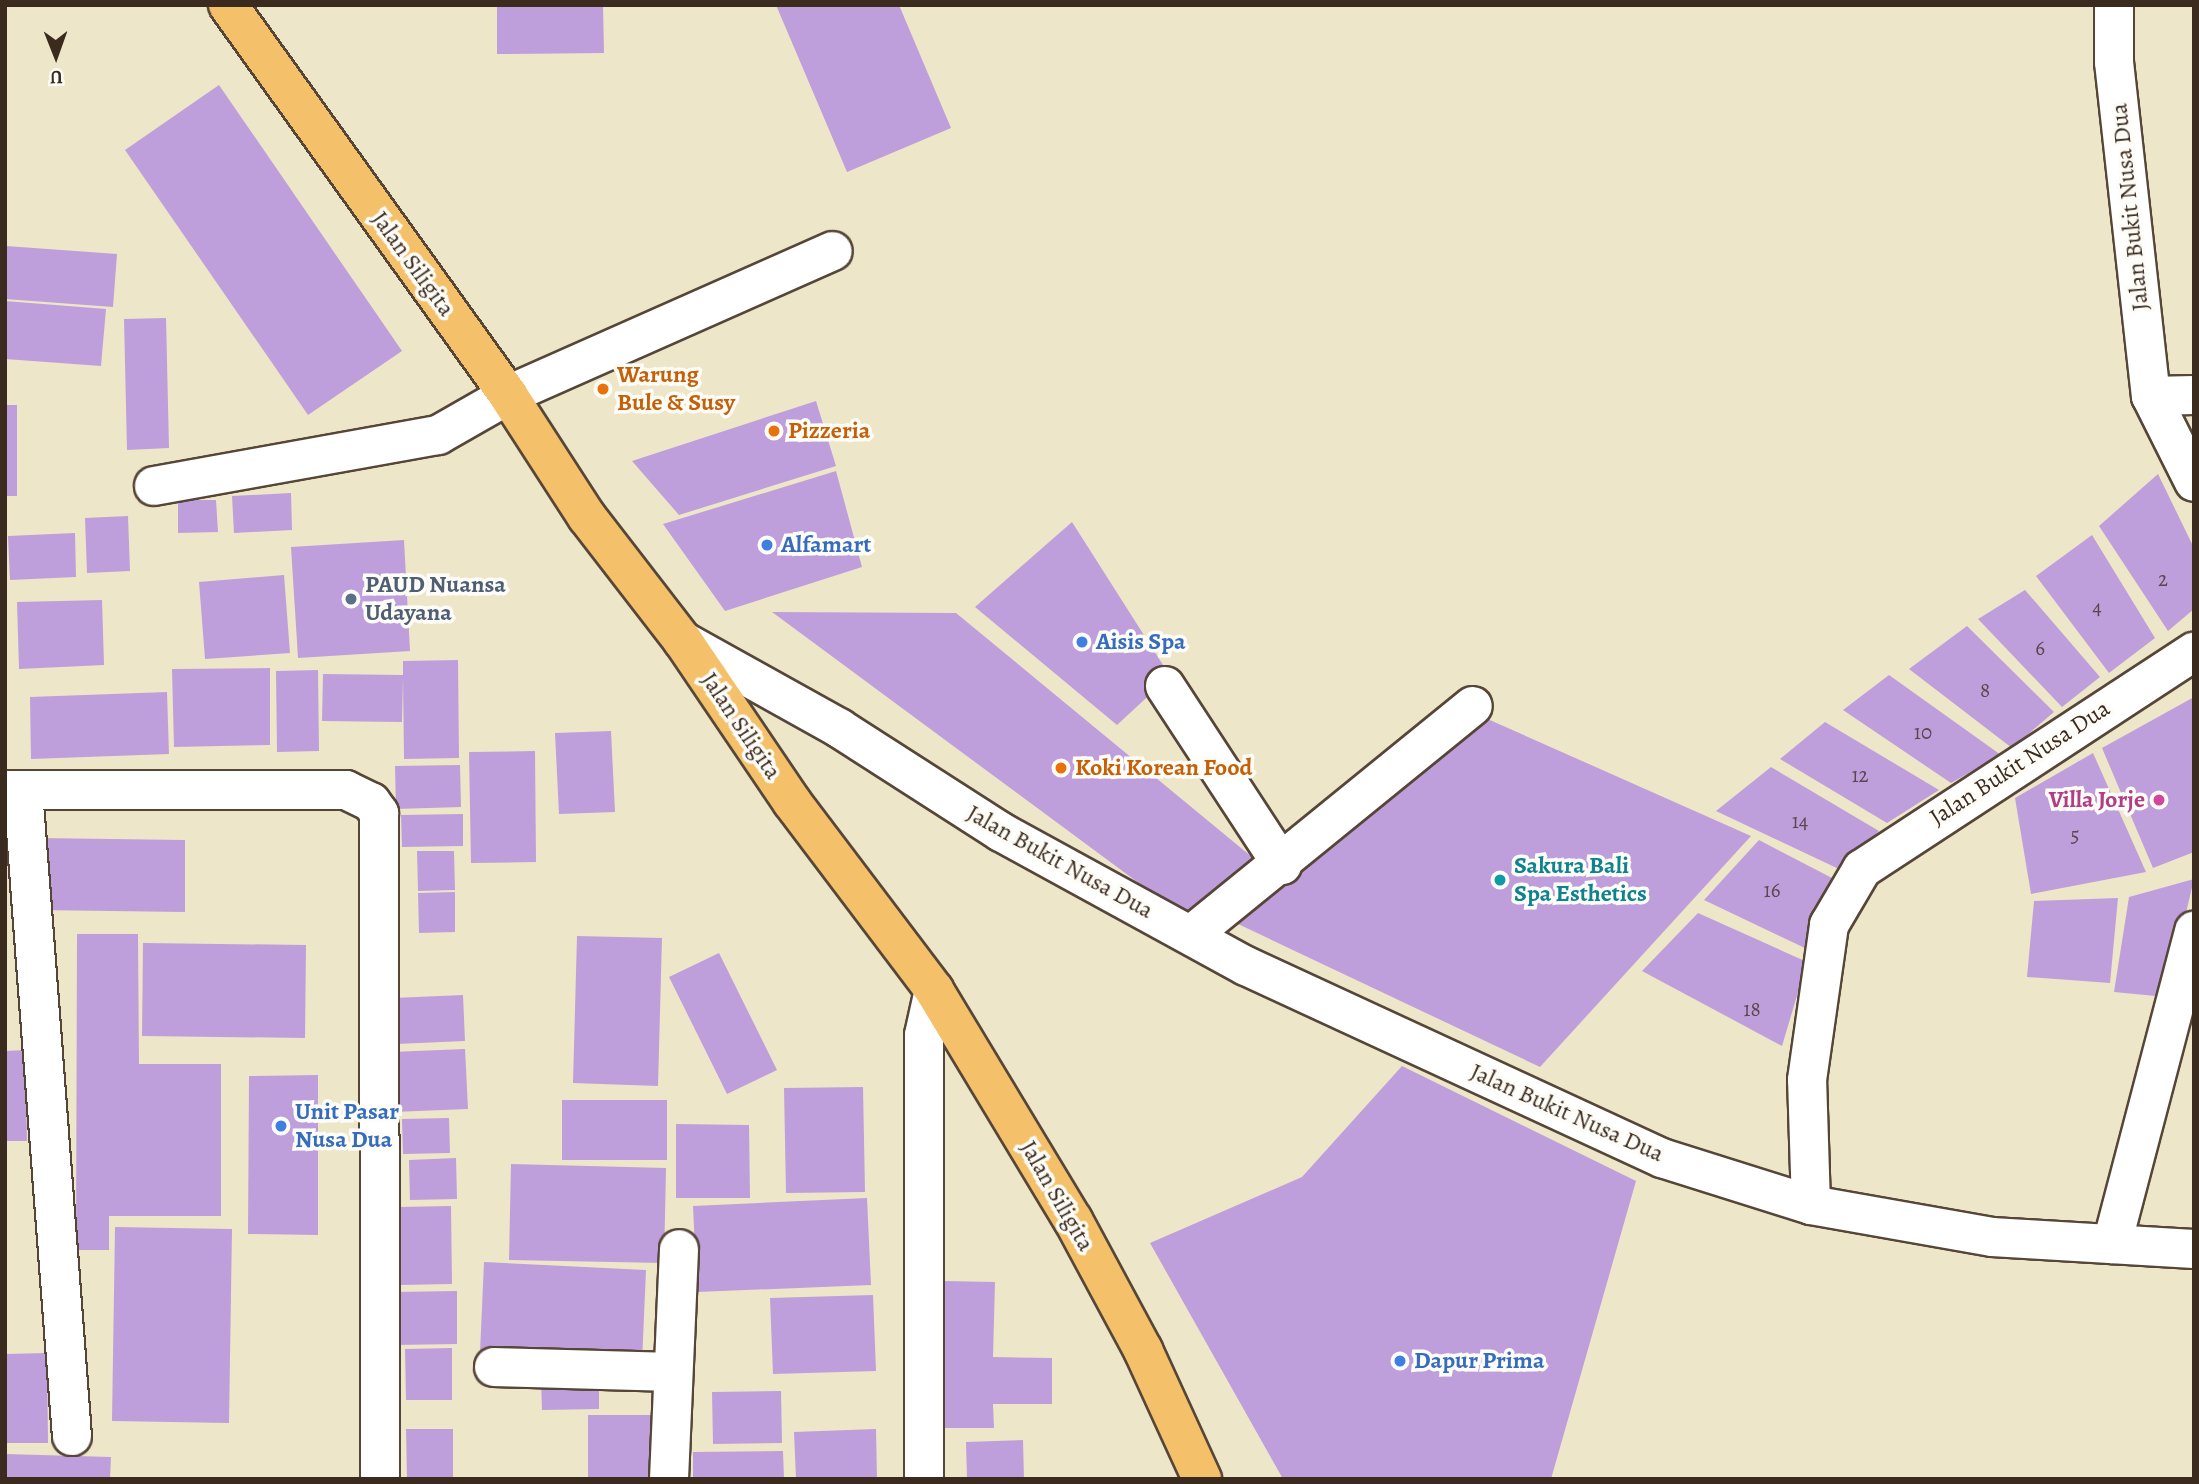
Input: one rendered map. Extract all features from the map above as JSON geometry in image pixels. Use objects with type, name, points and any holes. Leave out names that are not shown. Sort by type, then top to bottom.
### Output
[{"type":"main road","name":"Jalan Siligita","points":[[228,5],[508,395],[587,517],[683,641],[792,802],[934,990],[1073,1220],[1143,1350],[1202,1479]]},
{"type":"street","name":"Jalan Bukit Nusa Dua","points":[[2114,5],[2114,62],[2151,396],[2194,482]]},
{"type":"street","points":[[154,486],[438,435],[508,395],[833,251]]},
{"type":"street","points":[[2151,396],[2194,396]]},
{"type":"street","name":"Jalan Bukit Nusa Dua","points":[[683,641],[839,728],[1002,832],[1246,966],[1662,1158],[1811,1205],[1807,1080],[1829,925],[1862,869],[2194,652]]},
{"type":"street","points":[[1165,686],[1282,866]]},
{"type":"street","points":[[1191,935],[1282,866],[1473,706]]},
{"type":"street","points":[[72,1436],[14,791],[346,790],[371,802],[379,813],[380,1479]]},
{"type":"street","points":[[2112,1244],[2194,931]]},
{"type":"street","points":[[924,1479],[924,1035],[934,990]]},
{"type":"street","points":[[1811,1205],[1992,1237],[2194,1249]]},
{"type":"street","points":[[669,1479],[679,1249]]},
{"type":"street","points":[[494,1367],[673,1372]]},
{"type":"building","points":[[497,5],[603,5],[604,53],[497,54]]},
{"type":"building","points":[[776,5],[899,5],[951,128],[847,172]]},
{"type":"building","points":[[219,85],[402,351],[308,415],[125,150]]},
{"type":"building","points":[[6,246],[117,254],[113,307],[5,299]]},
{"type":"building","points":[[5,301],[106,309],[101,366],[5,359]]},
{"type":"building","points":[[166,318],[169,448],[127,450],[124,319]]},
{"type":"building","name":"Pizzeria","points":[[816,401],[836,466],[679,515],[632,461]]},
{"type":"building","points":[[5,405],[17,405],[17,496],[5,496]]},
{"type":"building","name":"Alfamart","points":[[836,471],[862,567],[725,611],[663,524]]},
{"type":"building","points":[[2158,474],[2194,548],[2194,609],[2168,631],[2099,526]]},
{"type":"building","points":[[291,493],[292,530],[234,533],[232,496]]},
{"type":"building","points":[[178,500],[216,500],[218,532],[178,533]]},
{"type":"building","points":[[128,516],[130,571],[87,573],[85,518]]},
{"type":"building","name":"Aisis Spa","points":[[1072,522],[1170,676],[1117,725],[975,607]]},
{"type":"building","points":[[75,533],[76,577],[10,580],[8,536]]},
{"type":"building","points":[[2092,535],[2155,638],[2109,673],[2036,576]]},
{"type":"building","name":"PAUD Nuansa Udayana","points":[[404,540],[410,651],[298,658],[291,547]]},
{"type":"building","points":[[284,575],[290,653],[205,659],[199,582]]},
{"type":"building","points":[[2025,590],[2100,677],[2062,707],[1978,619]]},
{"type":"building","points":[[102,600],[104,665],[19,669],[17,602]]},
{"type":"building","points":[[772,612],[956,613],[1258,862],[1186,918]]},
{"type":"building","points":[[1967,626],[2054,712],[2012,748],[1909,669]]},
{"type":"building","points":[[458,660],[459,758],[404,759],[403,678],[402,722],[322,721],[323,674],[403,675],[403,661]]},
{"type":"building","points":[[270,668],[270,745],[174,747],[172,669]]},
{"type":"building","points":[[318,670],[319,751],[277,752],[276,671]]},
{"type":"building","points":[[1889,675],[2001,755],[1951,783],[1843,710]]},
{"type":"building","points":[[167,692],[169,754],[31,759],[30,697]]},
{"type":"building","name":"Villa Jorje","points":[[2194,697],[2194,852],[2153,868],[2102,748]]},
{"type":"building","name":"Sakura Bali Spa Esthetics","points":[[1483,717],[1751,836],[1540,1067],[1238,924]]},
{"type":"building","points":[[1825,722],[1939,790],[1887,823],[1780,759]]},
{"type":"building","points":[[611,731],[615,812],[559,814],[555,733]]},
{"type":"building","points":[[535,751],[536,862],[471,863],[469,752]]},
{"type":"building","points":[[2093,753],[2146,872],[2031,894],[2015,798]]},
{"type":"building","points":[[460,765],[461,807],[396,809],[395,766]]},
{"type":"building","points":[[1771,767],[1879,831],[1841,870],[1716,811]]},
{"type":"building","points":[[463,814],[463,846],[402,847],[401,815]]},
{"type":"building","points":[[37,838],[185,840],[185,912],[36,910]]},
{"type":"building","points":[[1759,840],[1834,879],[1807,949],[1704,900]]},
{"type":"building","points":[[417,851],[454,851],[455,890],[418,891]]},
{"type":"building","points":[[2194,879],[2166,997],[2114,992],[2129,897]]},
{"type":"building","points":[[455,892],[455,932],[419,933],[418,893]]},
{"type":"building","points":[[2118,898],[2110,983],[2027,977],[2034,901]]},
{"type":"building","points":[[1698,913],[1807,962],[1782,1046],[1642,971]]},
{"type":"building","points":[[77,934],[138,934],[139,1064],[221,1064],[221,1216],[109,1216],[109,1250],[76,1250]]},
{"type":"building","points":[[577,936],[662,938],[658,1086],[573,1083]]},
{"type":"building","points":[[143,943],[306,945],[305,1038],[142,1036]]},
{"type":"building","points":[[719,953],[777,1070],[727,1094],[669,977]]},
{"type":"building","points":[[463,995],[465,1041],[396,1044],[393,998]]},
{"type":"building","points":[[465,1049],[468,1109],[393,1112],[391,1052]]},
{"type":"building","points":[[25,1050],[27,1141],[5,1141],[5,1051]]},
{"type":"building","name":"Dapur Prima","points":[[1402,1066],[1636,1181],[1551,1479],[1283,1479],[1150,1243],[1302,1177]]},
{"type":"building","points":[[318,1075],[318,1235],[248,1234],[249,1076]]},
{"type":"building","points":[[863,1087],[865,1192],[786,1193],[784,1088]]},
{"type":"building","points":[[562,1100],[667,1100],[667,1160],[562,1160]]},
{"type":"building","points":[[449,1118],[450,1153],[403,1154],[402,1119]]},
{"type":"building","points":[[676,1124],[749,1125],[750,1198],[676,1198]]},
{"type":"building","points":[[456,1158],[457,1199],[410,1200],[409,1160]]},
{"type":"building","points":[[511,1164],[666,1168],[664,1263],[509,1260]]},
{"type":"building","points":[[867,1198],[871,1285],[697,1292],[693,1206]]},
{"type":"building","points":[[451,1206],[452,1284],[400,1285],[398,1207]]},
{"type":"building","points":[[115,1227],[232,1229],[229,1423],[112,1421]]},
{"type":"building","points":[[484,1262],[646,1270],[642,1362],[480,1353]]},
{"type":"building","points":[[944,1281],[995,1282],[993,1357],[1052,1358],[1052,1404],[993,1404],[994,1428],[942,1428]]},
{"type":"building","points":[[457,1291],[457,1344],[395,1345],[394,1292]]},
{"type":"building","points":[[873,1295],[876,1371],[773,1374],[770,1298]]},
{"type":"building","points":[[452,1348],[452,1400],[406,1400],[405,1349]]},
{"type":"building","points":[[47,1353],[48,1443],[5,1443],[5,1354]]},
{"type":"building","points":[[599,1378],[599,1409],[542,1410],[541,1379]]},
{"type":"building","points":[[781,1391],[782,1443],[713,1444],[712,1392]]},
{"type":"building","points":[[588,1415],[652,1415],[652,1479],[588,1479]]},
{"type":"building","points":[[406,1429],[453,1429],[453,1479],[407,1479]]},
{"type":"building","points":[[876,1429],[877,1479],[796,1479],[794,1432]]},
{"type":"building","points":[[1023,1440],[1024,1479],[967,1479],[966,1442]]},
{"type":"building","points":[[783,1451],[784,1479],[693,1479],[693,1452]]},
{"type":"building","points":[[5,1454],[111,1457],[110,1479],[5,1479]]},
{"type":"place","name":"Warung Bule & Susy","points":[[603,389]]},
{"type":"place","name":"Pizzeria","points":[[774,431]]},
{"type":"place","name":"Alfamart","points":[[767,545]]},
{"type":"place","name":"PAUD Nuansa Udayana","points":[[351,599]]},
{"type":"place","name":"Aisis Spa","points":[[1082,642]]},
{"type":"place","name":"Koki Korean Food","points":[[1061,768]]},
{"type":"place","name":"Villa Jorje","points":[[2159,800]]},
{"type":"place","name":"Sakura Bali Spa Esthetics","points":[[1500,880]]},
{"type":"place","name":"Unit Pasar Nusa Dua","points":[[281,1126]]},
{"type":"place","name":"Dapur Prima","points":[[1400,1361]]}]
